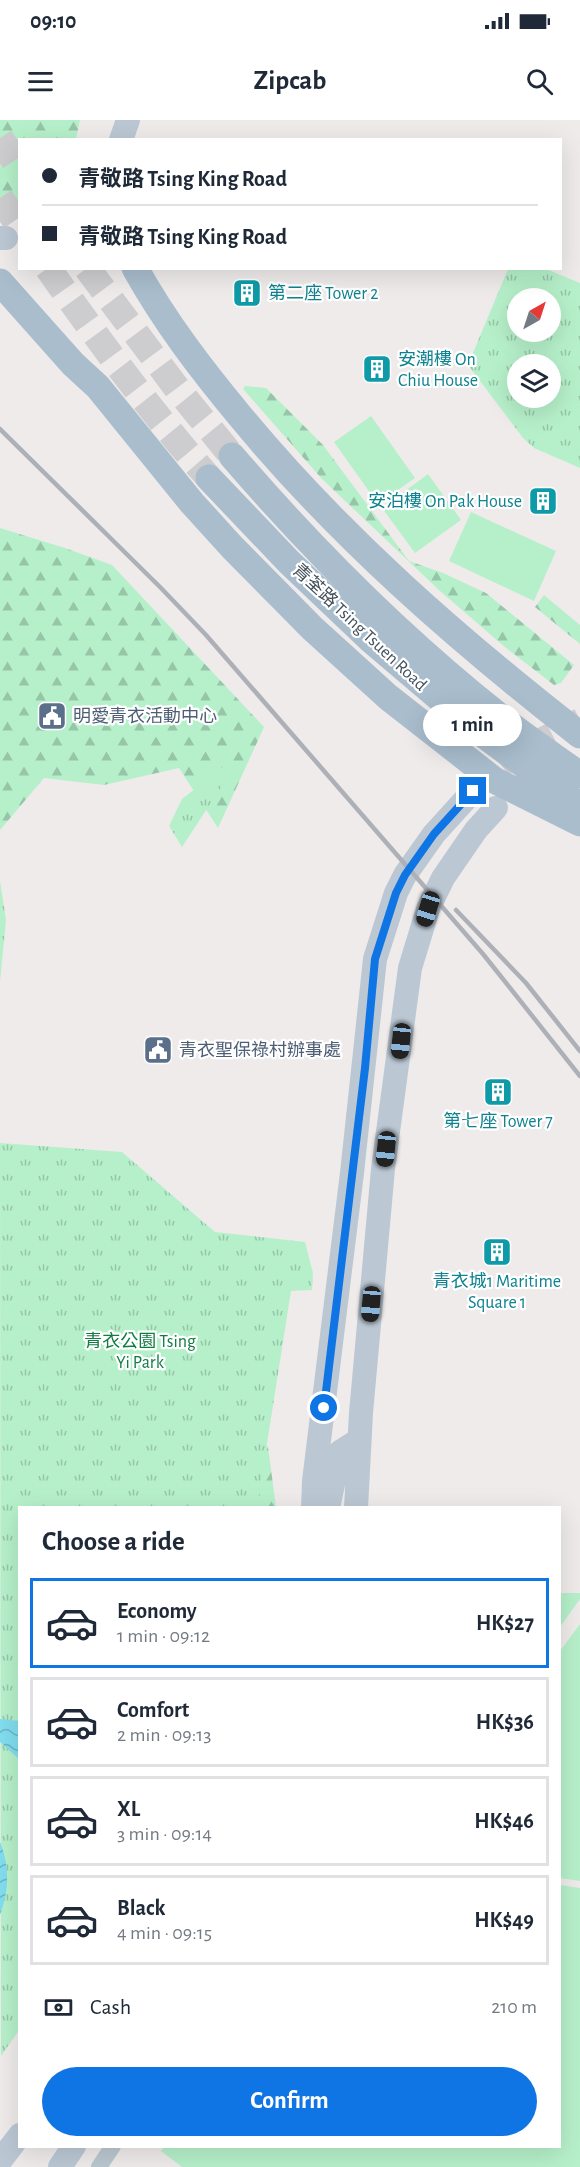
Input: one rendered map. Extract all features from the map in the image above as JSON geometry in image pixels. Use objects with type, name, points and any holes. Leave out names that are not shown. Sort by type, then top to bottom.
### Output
[{"type":"main road","points":[[136,270],[187,351],[273,456],[395,581],[434,616],[580,735]]},
{"type":"main road","points":[[0,282],[73,364],[98,387],[192,503],[312,628],[379,689],[494,780],[580,823]]},
{"type":"main road","name":"青荃路 Tsing Tsuen Road","points":[[232,456],[319,552],[387,619],[514,728],[580,775]]},
{"type":"main road","name":"青荃路 Tsing Tsuen Road","points":[[209,478],[289,562],[380,648],[477,730],[580,806]]},
{"type":"main road","points":[[356,1506],[344,1449],[365,1068],[375,959],[396,893],[405,875],[434,834],[473,791]]},
{"type":"main road","points":[[329,1506],[344,1449],[410,968],[428,909],[442,878],[476,830],[496,808]]},
{"type":"main road","points":[[365,1068],[403,1025]]},
{"type":"main road","points":[[313,1506],[314,1481],[344,1449]]},
{"type":"main road","points":[[0,2161],[18,2138]]},
{"type":"main road","points":[[60,2167],[73,2148]]},
{"type":"street","points":[[99,2167],[112,2148]]},
{"type":"green space","points":[[0,120],[80,120],[76,138],[18,138],[18,204],[0,212]]},
{"type":"green space","points":[[508,270],[548,270],[580,283],[580,468],[534,448],[523,438],[468,365]]},
{"type":"green space","points":[[245,386],[266,388],[323,445],[409,561],[443,573],[486,593],[574,665],[561,683],[554,685],[506,648],[440,591],[322,479],[243,389]]},
{"type":"green space","points":[[371,416],[415,478],[378,504],[334,442]]},
{"type":"green space","points":[[428,474],[461,520],[415,553],[382,508]]},
{"type":"green space","points":[[471,512],[556,551],[534,601],[449,561]]},
{"type":"green space","points":[[0,528],[112,565],[264,727],[218,828],[179,768],[104,785],[44,778],[0,830]]},
{"type":"green space","points":[[544,595],[580,625],[580,644],[535,607]]},
{"type":"green space","points":[[224,766],[235,766],[182,847],[169,826],[182,799]]},
{"type":"green space","points":[[0,881],[6,920],[0,982]]},
{"type":"green space","name":"青衣公園 Tsing Yi Park","points":[[0,1143],[122,1152],[215,1232],[305,1242],[313,1273],[312,1290],[291,1291],[257,1506],[18,1506],[18,2032],[1,2056]]},
{"type":"green space","points":[[244,1427],[268,1447],[276,1506],[212,1506]]},
{"type":"green space","points":[[561,1593],[580,1593],[580,1599],[561,1626]]},
{"type":"green space","points":[[580,1624],[580,1881],[561,1878],[561,1650]]},
{"type":"green space","points":[[561,1885],[580,1888],[580,2167],[182,2167],[161,2151],[163,2148],[561,2148]]},
{"type":"water","points":[[0,1719],[18,1721],[18,1758],[0,1742]]},
{"type":"water","points":[[0,1842],[7,1878],[0,1915]]},
{"type":"tunnel","points":[[0,138],[18,166]]},
{"type":"tunnel","points":[[0,198],[18,224]]},
{"type":"tunnel","points":[[49,270],[126,376],[209,478]]},
{"type":"tunnel","points":[[88,270],[179,391],[232,456]]},
{"type":"tunnel","points":[[474,789],[519,751],[580,720]]},
{"type":"railway","points":[[0,429],[206,635],[483,954],[580,1076]]},
{"type":"railway","points":[[456,910],[526,983],[580,1051]]},
{"type":"place","name":"第二座 Tower 2","points":[[247,293]]},
{"type":"place","name":"安潮樓 On Chiu House","points":[[377,369]]},
{"type":"place","name":"安泊樓 On Pak House","points":[[543,501]]},
{"type":"place","name":"明愛青衣活動中心","points":[[52,716]]},
{"type":"place","name":"青衣聖保祿村辦事處","points":[[158,1050]]},
{"type":"place","name":"第七座 Tower 7","points":[[498,1092]]},
{"type":"place","name":"青衣城1 Maritime Square 1","points":[[497,1252]]},
{"type":"route","points":[[324,1408],[358,1109],[365,1068],[375,959],[396,893],[405,875],[434,834],[473,791]]}]
